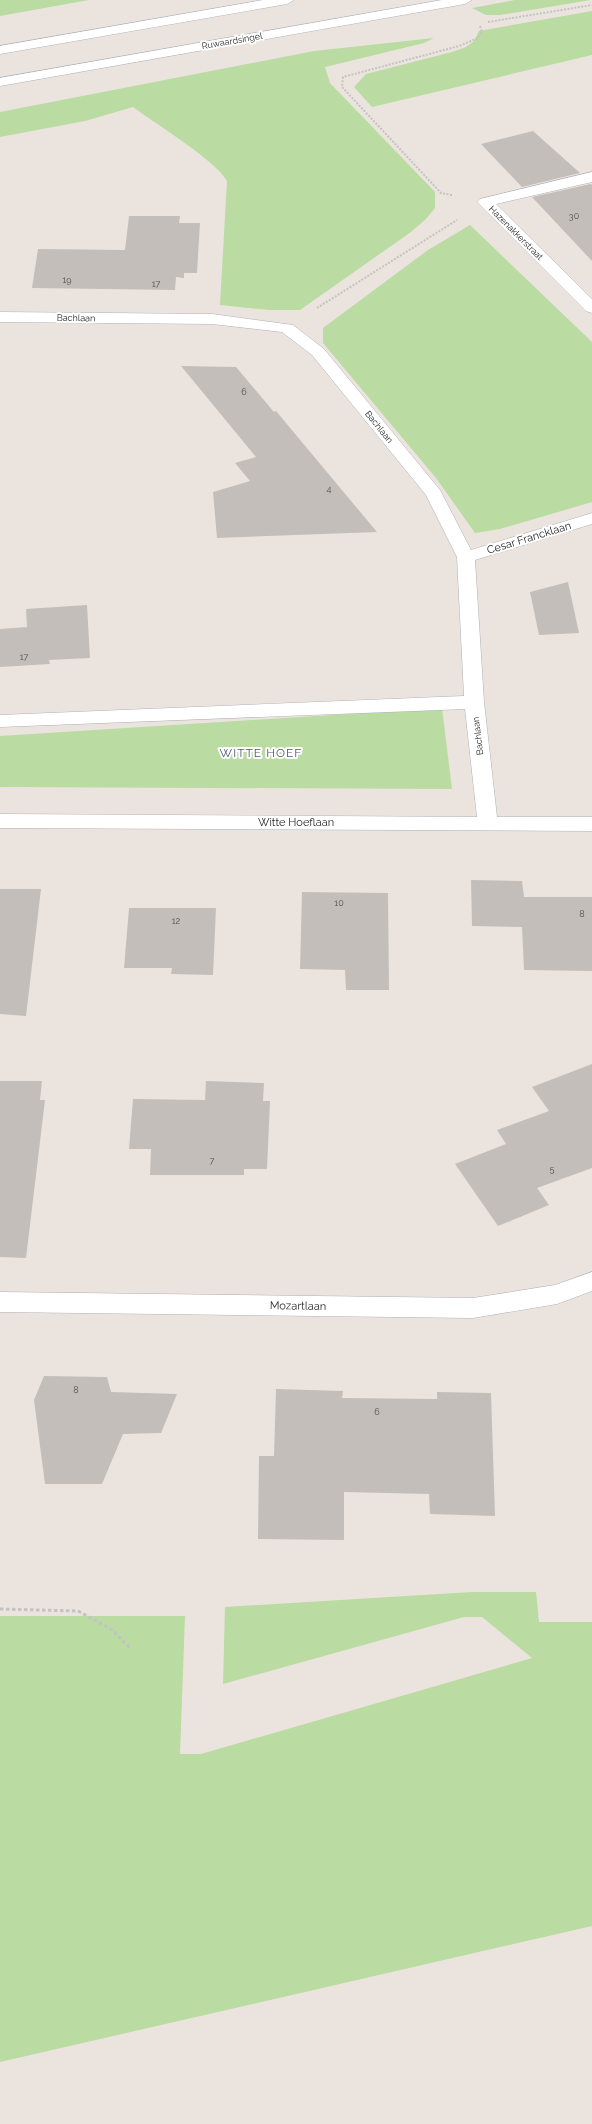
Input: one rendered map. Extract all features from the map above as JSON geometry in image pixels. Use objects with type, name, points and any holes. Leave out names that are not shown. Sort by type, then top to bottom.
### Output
[{"type":"street","points":[[0,50],[287,0]]},
{"type":"street","name":"Ruwaardsingel","points":[[0,82],[465,0]]},
{"type":"street","name":"Hazenakkerstraat","points":[[485,202],[592,177]]},
{"type":"street","name":"Hazenakkerstraat","points":[[485,202],[592,308]]},
{"type":"street","name":"Bachlaan","points":[[0,317],[212,319],[286,328],[318,352],[434,494],[466,557],[474,702],[488,823]]},
{"type":"street","name":"Cesar Francklaan","points":[[466,557],[592,518]]},
{"type":"street","points":[[0,721],[474,702]]},
{"type":"street","name":"Witte Hoeflaan","points":[[0,822],[592,824]]},
{"type":"street","name":"Mozartlaan","points":[[0,1302],[473,1308],[557,1294],[592,1281]]},
{"type":"path","points":[[574,9],[592,6]]},
{"type":"path","points":[[478,23],[482,32],[478,38],[459,46],[343,77],[342,87],[441,193],[485,202]]},
{"type":"path","points":[[286,328],[485,202]]},
{"type":"path","points":[[0,1609],[78,1611],[111,1629],[130,1648]]},
{"type":"green space","points":[[0,0],[89,0],[0,16]]},
{"type":"green space","points":[[515,0],[591,0],[500,15],[486,15],[472,8]]},
{"type":"green space","points":[[592,11],[592,55],[372,107],[354,87],[366,74],[466,47],[474,41],[479,31]]},
{"type":"green space","points":[[434,38],[424,43],[325,67],[330,83],[435,192],[435,208],[426,219],[411,232],[300,310],[269,310],[220,305],[227,181],[221,173],[199,153],[133,107],[85,121],[0,137],[0,112],[314,51]]},
{"type":"green space","points":[[470,225],[592,342],[592,502],[500,529],[475,533],[436,478],[323,343],[323,328],[428,250]]},
{"type":"green space","points":[[442,708],[452,789],[0,787],[0,736]]},
{"type":"green space","points":[[472,1592],[536,1592],[539,1622],[592,1622],[592,1926],[0,2062],[0,1616],[185,1616],[180,1754],[201,1754],[532,1658],[482,1617],[464,1617],[223,1684],[225,1607]]},
{"type":"building","points":[[533,131],[580,173],[522,187],[481,144]]},
{"type":"building","points":[[592,185],[592,261],[532,197]]},
{"type":"building","points":[[129,216],[180,216],[179,223],[200,223],[197,273],[184,273],[184,278],[176,277],[175,290],[32,288],[38,249],[125,250]]},
{"type":"building","points":[[181,366],[236,367],[274,412],[276,411],[377,532],[217,538],[213,492],[250,481],[235,463],[256,457]]},
{"type":"building","points":[[568,582],[579,633],[539,635],[530,592]]},
{"type":"building","points":[[87,605],[90,658],[49,660],[50,664],[0,667],[0,629],[27,627],[26,609]]},
{"type":"building","points":[[471,880],[522,881],[524,897],[592,897],[592,971],[524,970],[522,927],[472,926]]},
{"type":"building","points":[[0,889],[41,889],[26,1016],[0,1014]]},
{"type":"building","points":[[302,892],[388,893],[389,990],[346,990],[345,970],[300,969]]},
{"type":"building","points":[[129,908],[216,908],[213,975],[171,974],[172,968],[124,968]]},
{"type":"building","points":[[592,1064],[592,1168],[537,1188],[549,1205],[498,1226],[455,1164],[506,1144],[497,1130],[549,1111],[532,1087]]},
{"type":"building","points":[[0,1081],[42,1081],[40,1100],[45,1100],[26,1258],[0,1257]]},
{"type":"building","points":[[206,1081],[264,1083],[263,1101],[270,1101],[267,1169],[244,1169],[244,1175],[150,1175],[151,1149],[129,1149],[133,1099],[205,1100]]},
{"type":"building","points":[[44,1376],[107,1377],[111,1392],[177,1394],[161,1433],[123,1434],[102,1484],[45,1484],[34,1400]]},
{"type":"building","points":[[276,1389],[343,1391],[342,1398],[437,1399],[437,1392],[491,1393],[495,1516],[430,1514],[429,1494],[344,1492],[344,1540],[258,1539],[259,1456],[274,1456]]},
{"type":"district","name":"WITTE HOEF","points":[[261,753]]}]
